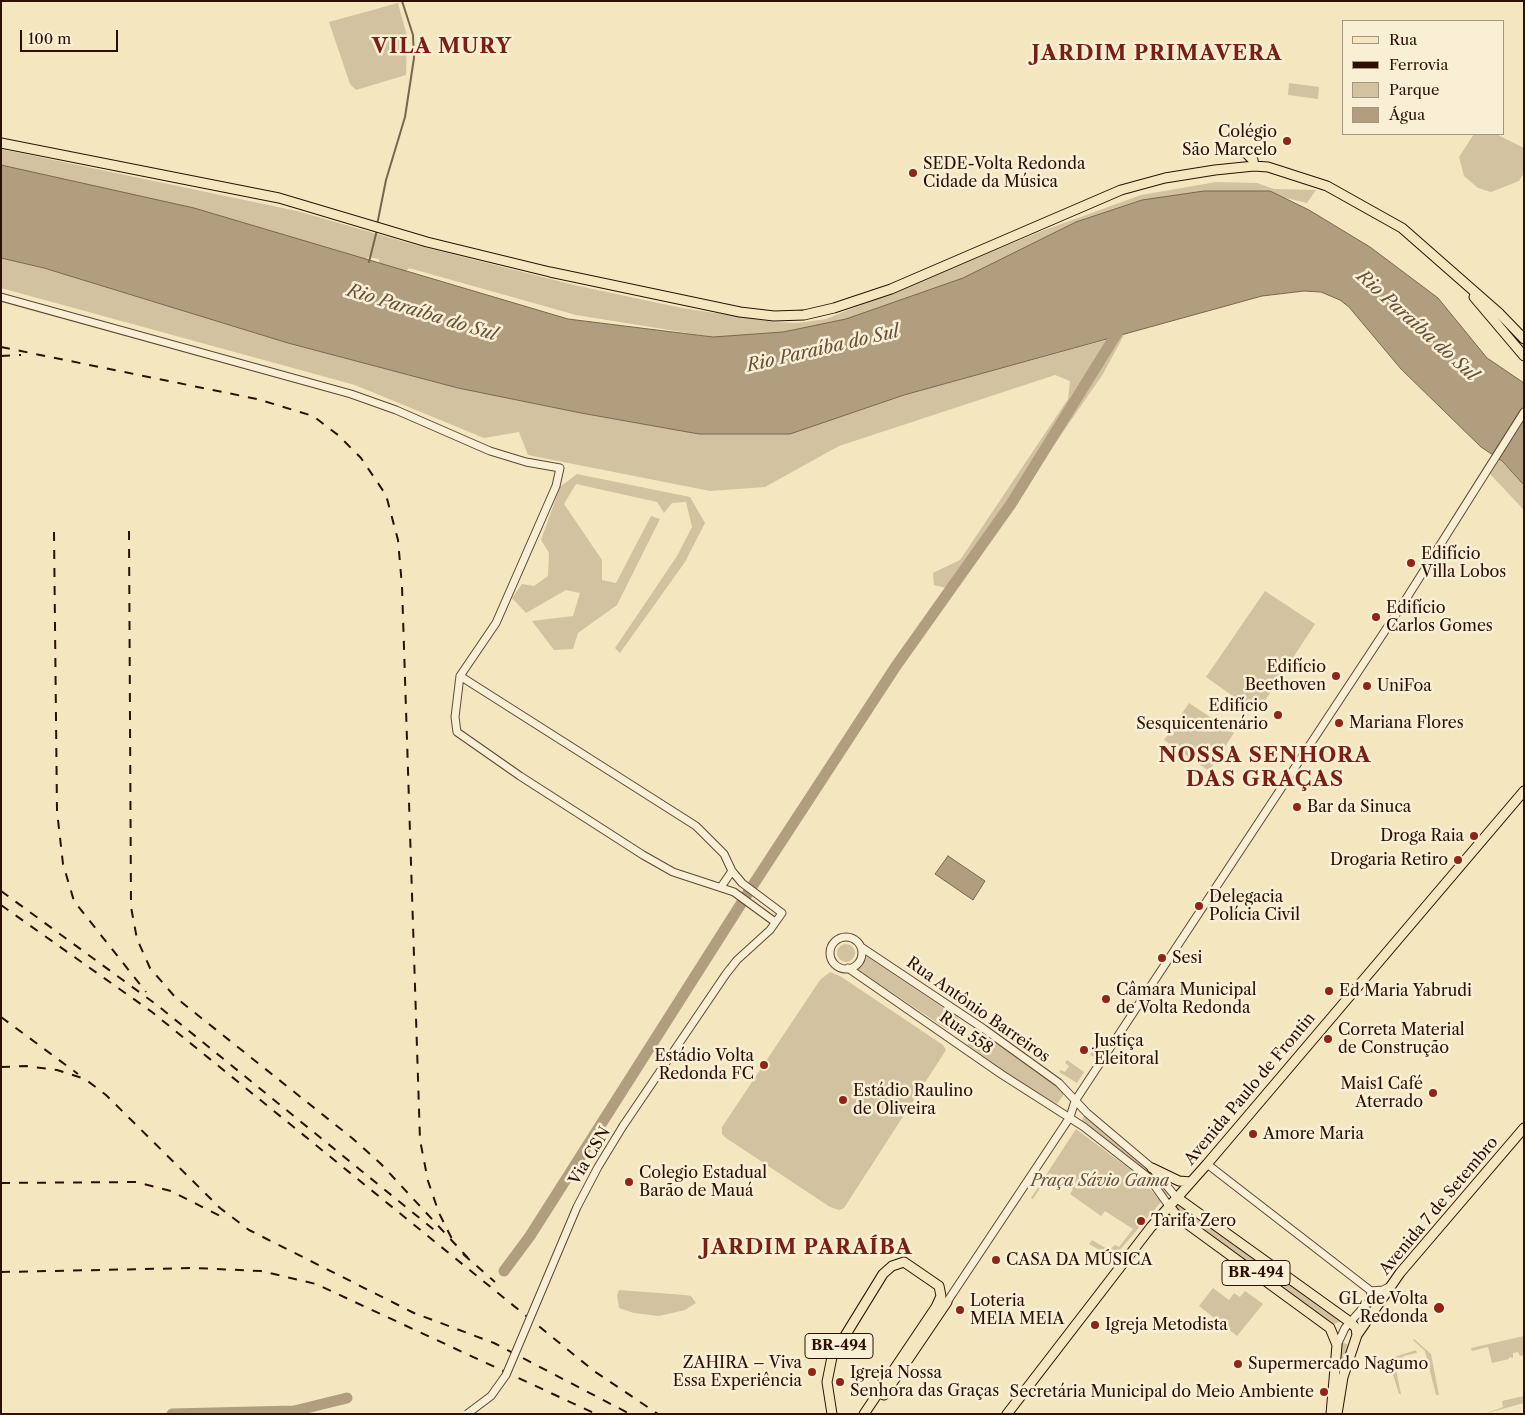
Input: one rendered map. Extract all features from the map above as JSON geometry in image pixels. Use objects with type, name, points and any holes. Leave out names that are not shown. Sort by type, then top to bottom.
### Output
[{"type":"main road","points":[[1,143],[279,198],[382,229],[550,272],[733,310],[774,316],[804,315],[834,308],[891,289],[1121,190],[1165,178],[1254,166],[1284,171],[1334,190],[1402,228],[1524,337]]},
{"type":"main road","points":[[1246,153],[1253,160],[1254,166]]},
{"type":"main road","points":[[1445,265],[1524,356]]},
{"type":"main road","name":"Avenida Paulo de Frontin","points":[[1007,1414],[1099,1291],[1176,1197],[1191,1182],[1524,791]]},
{"type":"main road","name":"Avenida 7 de Setembro","points":[[1337,1414],[1344,1377],[1357,1335],[1394,1282],[1524,1128]]},
{"type":"main road","points":[[1152,1168],[1179,1181],[1191,1182]]},
{"type":"main road","name":"BR-494","points":[[1176,1197],[1350,1322]]},
{"type":"main road","name":"BR-494","points":[[1169,1206],[1178,1217],[1329,1326],[1337,1345]]},
{"type":"main road","name":"BR-494","points":[[832,1414],[827,1382],[832,1357],[884,1274],[892,1266],[904,1262],[939,1286],[943,1302],[934,1315]]},
{"type":"main road","points":[[864,1414],[934,1315]]},
{"type":"main road","points":[[871,1414],[934,1315]]},
{"type":"main road","points":[[1350,1322],[1356,1328],[1357,1335]]},
{"type":"main road","points":[[1331,1414],[1337,1345]]},
{"type":"street","points":[[1,297],[352,394],[396,410],[490,452],[526,462],[560,468],[556,486],[496,623],[460,676],[455,717],[457,732],[520,776],[643,855],[673,872],[734,892],[776,922]]},
{"type":"street","points":[[943,1302],[1070,1117],[1075,1101],[1347,690],[1524,412]]},
{"type":"street","points":[[460,676],[696,826],[724,854],[732,871],[721,887]]},
{"type":"street","name":"Via CSN","points":[[467,1414],[486,1401],[503,1380],[577,1207],[623,1126],[726,974],[737,960],[770,930],[782,913],[742,883],[732,871]]},
{"type":"street","points":[[848,937],[854,939],[861,947],[860,961],[848,968],[839,967],[830,956],[832,946],[839,938],[848,937]]},
{"type":"street","name":"Rua Antônio Barreiros","points":[[861,947],[984,1029],[1059,1083],[1087,1113],[1152,1168],[1176,1197]]},
{"type":"street","name":"Rua 558","points":[[848,968],[1019,1086],[1070,1117],[1143,1173],[1169,1206]]},
{"type":"street","points":[[1070,1117],[1087,1113]]},
{"type":"street","points":[[1206,1164],[1371,1291],[1383,1290],[1394,1282]]},
{"type":"street","points":[[1337,1345],[1350,1322],[1370,1300],[1371,1291]]},
{"type":"green space","points":[[398,3],[407,36],[406,75],[356,90],[350,84],[329,22]]},
{"type":"green space","points":[[1289,83],[1319,87],[1318,99],[1288,95]]},
{"type":"green space","points":[[1473,135],[1498,135],[1524,148],[1524,173],[1519,181],[1491,192],[1478,188],[1464,176],[1459,157]]},
{"type":"green space","points":[[1,149],[297,211],[412,244],[574,285],[682,308],[774,322],[798,323],[826,319],[1042,231],[1141,195],[1216,182],[1257,183],[1274,189],[1316,190],[1307,203],[1273,195],[1142,200],[1076,222],[963,278],[846,319],[783,332],[713,337],[576,315],[409,268],[396,282],[379,279],[379,259],[368,257],[362,270],[1,167]]},
{"type":"green space","points":[[1,258],[44,268],[288,343],[458,388],[699,434],[790,434],[904,395],[1124,335],[1103,374],[954,590],[934,585],[933,573],[960,560],[1068,399],[1070,381],[1055,375],[839,446],[765,487],[710,491],[528,455],[519,432],[484,438],[355,385],[1,288]]},
{"type":"green space","points":[[1499,459],[1524,485],[1524,510],[1490,474]]},
{"type":"green space","points":[[577,474],[690,497],[705,523],[685,562],[620,653],[615,648],[677,556],[692,527],[686,502],[672,503],[664,513],[657,502],[576,484],[564,504],[602,560],[602,580],[616,583],[651,516],[660,519],[617,605],[578,633],[573,649],[554,650],[532,621],[573,616],[580,593],[566,590],[526,613],[512,598],[522,584],[534,586],[548,576],[549,553],[541,540],[560,487]]},
{"type":"green space","points":[[1265,591],[1315,624],[1257,713],[1206,677]]},
{"type":"green space","points":[[1189,703],[1234,733],[1209,771],[1164,740]]},
{"type":"green space","points":[[842,944],[850,944],[855,949],[853,960],[842,962],[837,957],[837,949]]},
{"type":"green space","points":[[866,956],[957,1017],[960,1022],[958,1028],[948,1030],[857,969]]},
{"type":"green space","points":[[830,972],[840,976],[943,1045],[946,1050],[844,1208],[839,1210],[830,1207],[722,1134],[722,1127],[820,980]]},
{"type":"green space","points":[[974,1031],[982,1033],[1053,1082],[1064,1094],[1057,1104],[1015,1079],[968,1045],[966,1036]]},
{"type":"green space","points":[[1102,1037],[1107,1040],[1095,1057],[1090,1055]]},
{"type":"green space","points":[[1067,1060],[1084,1072],[1077,1083],[1059,1072],[1061,1070],[1065,1072],[1069,1066],[1065,1063]]},
{"type":"green space","points":[[1084,1116],[1151,1165],[1170,1195],[1166,1195],[1139,1165],[1082,1121]]},
{"type":"green space","name":"Praça Sávio Gama","points":[[1076,1129],[1139,1176],[1161,1202],[1113,1258],[1089,1244],[1092,1240],[1109,1250],[1115,1245],[1119,1247],[1133,1229],[1105,1211],[1101,1216],[1070,1194],[1073,1189],[1050,1173],[1033,1199],[1031,1198]]},
{"type":"green space","points":[[1178,1203],[1343,1321],[1330,1325],[1176,1212],[1175,1208]]},
{"type":"green space","points":[[1213,1288],[1229,1300],[1234,1293],[1240,1297],[1245,1291],[1263,1304],[1237,1336],[1199,1306]]},
{"type":"green space","points":[[619,1290],[691,1296],[696,1303],[685,1310],[659,1316],[634,1313],[619,1308],[617,1295]]},
{"type":"green space","points":[[1524,1336],[1524,1355],[1520,1356],[1518,1352],[1513,1353],[1513,1358],[1509,1357],[1509,1359],[1492,1363],[1488,1347],[1472,1351],[1471,1348]]},
{"type":"green space","points":[[1414,1339],[1431,1354],[1439,1395],[1436,1395],[1425,1351]]},
{"type":"green space","points":[[1341,1342],[1349,1345],[1343,1360],[1339,1387],[1336,1387]]},
{"type":"green space","points":[[1416,1350],[1417,1353],[1403,1356],[1405,1362],[1395,1365],[1401,1394],[1399,1394],[1388,1359]]},
{"type":"green space","points":[[1524,1396],[1524,1403],[1484,1414],[1503,1407],[1502,1401]]},
{"type":"water","name":"Rio Paraíba do Sul","points":[[1,165],[194,208],[568,319],[713,337],[783,332],[846,319],[963,278],[1076,222],[1142,200],[1204,191],[1270,191],[1309,210],[1370,247],[1438,298],[1487,358],[1524,383],[1524,485],[1502,461],[1481,447],[1401,369],[1349,307],[1340,300],[1321,292],[1304,291],[1262,296],[904,395],[790,434],[699,434],[458,388],[288,343],[44,268],[1,258]]},
{"type":"water","points":[[948,856],[985,881],[973,900],[935,874]]},
{"type":"waterway","points":[[377,225],[386,180],[405,117],[414,58],[413,35],[402,1]]},
{"type":"waterway","points":[[369,262],[377,230]]},
{"type":"waterway","points":[[504,1271],[530,1236],[753,885],[896,666],[1011,504],[1122,325]]},
{"type":"waterway","points":[[172,1414],[294,1411],[347,1398]]},
{"type":"railway","points":[[1,347],[257,399],[313,416],[338,435],[361,458],[386,495],[398,540],[402,586],[420,1140],[428,1181],[439,1213],[454,1243]]},
{"type":"railway","points":[[1,356],[21,355]]},
{"type":"railway","points":[[129,531],[131,907],[137,939],[150,968],[175,997],[352,1138],[381,1164],[468,1258]]},
{"type":"railway","points":[[54,532],[57,811],[63,864],[74,901],[146,992]]},
{"type":"railway","points":[[1,891],[157,1005],[438,1233]]},
{"type":"railway","points":[[1,905],[152,1012],[594,1371],[658,1414]]},
{"type":"railway","points":[[1,1017],[78,1074]]},
{"type":"railway","points":[[1,1067],[26,1066],[57,1070],[85,1079],[106,1095],[220,1208],[249,1230],[414,1313],[494,1343],[630,1414]]},
{"type":"railway","points":[[1,1183],[136,1182],[171,1191],[224,1218]]},
{"type":"railway","points":[[463,1254],[495,1282]]},
{"type":"railway","points":[[1,1272],[195,1268],[261,1271],[316,1284],[596,1414]]},
{"type":"place","name":"Colégio São Marcelo","points":[[1287,141]]},
{"type":"place","name":"SEDE-Volta Redonda Cidade da Música","points":[[913,173]]},
{"type":"place","name":"Edifício Villa Lobos","points":[[1411,563]]},
{"type":"place","name":"Edifício Carlos Gomes","points":[[1376,617]]},
{"type":"place","name":"Edifício Beethoven","points":[[1336,676]]},
{"type":"place","name":"UniFoa","points":[[1367,686]]},
{"type":"place","name":"Edifício Sesquicentenário","points":[[1278,715]]},
{"type":"place","name":"Mariana Flores","points":[[1339,723]]},
{"type":"place","name":"Bar da Sinuca","points":[[1297,807]]},
{"type":"place","name":"Droga Raia","points":[[1474,836]]},
{"type":"place","name":"Drogaria Retiro","points":[[1458,860]]},
{"type":"place","name":"Delegacia Polícia Civil","points":[[1199,906]]},
{"type":"place","name":"Sesi","points":[[1162,958]]},
{"type":"place","name":"Ed Maria Yabrudi","points":[[1329,991]]},
{"type":"place","name":"Câmara Municipal de Volta Redonda","points":[[1106,999]]},
{"type":"place","name":"Correta Material de Construção","points":[[1328,1039]]},
{"type":"place","name":"Justiça Eleitoral","points":[[1084,1050]]},
{"type":"place","name":"Estádio Volta Redonda FC","points":[[764,1065]]},
{"type":"place","name":"Mais1 Café Aterrado","points":[[1433,1093]]},
{"type":"place","name":"Estádio Raulino de Oliveira","points":[[843,1100]]},
{"type":"place","name":"Amore Maria","points":[[1253,1134]]},
{"type":"place","name":"Colegio Estadual Barão de Mauá","points":[[629,1182]]},
{"type":"place","name":"Tarifa Zero","points":[[1141,1221]]},
{"type":"place","name":"CASA DA MÚSICA","points":[[996,1260]]},
{"type":"place","name":"GL de Volta Redonda","points":[[1439,1308]]},
{"type":"place","name":"Loteria MEIA MEIA","points":[[960,1310]]},
{"type":"place","name":"Igreja Metodista","points":[[1095,1325]]},
{"type":"place","name":"Supermercado Nagumo","points":[[1238,1364]]},
{"type":"place","name":"ZAHIRA – Viva Essa Experiência","points":[[812,1372]]},
{"type":"place","name":"Igreja Nossa Senhora das Graças","points":[[840,1382]]},
{"type":"place","name":"Secretária Municipal do Meio Ambiente","points":[[1324,1392]]},
{"type":"district","name":"VILA MURY","points":[[442,47]]},
{"type":"district","name":"JARDIM PRIMAVERA","points":[[1157,54]]},
{"type":"district","name":"NOSSA SENHORA DAS GRAÇAS","points":[[1265,768]]},
{"type":"district","name":"JARDIM PARAÍBA","points":[[807,1248]]}]
